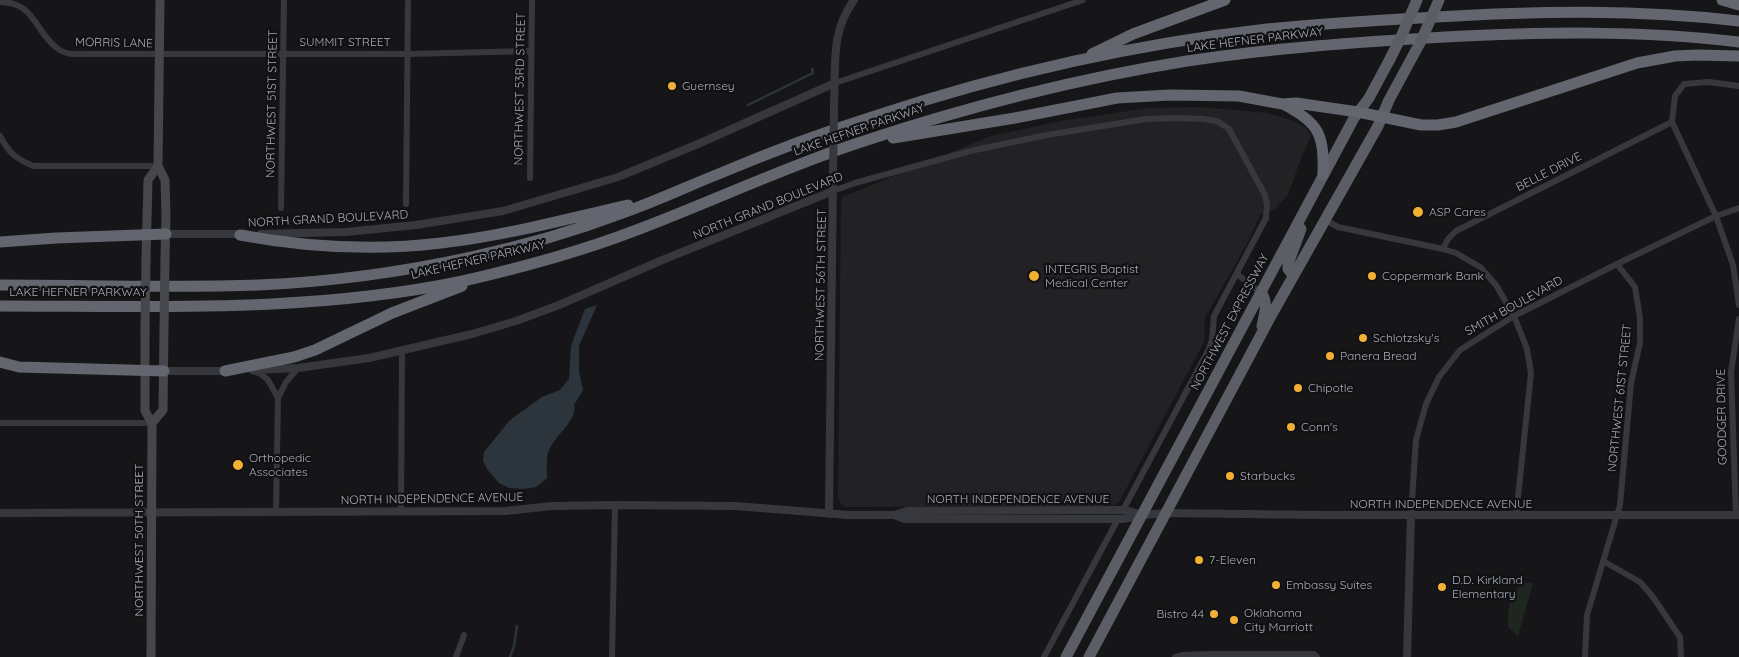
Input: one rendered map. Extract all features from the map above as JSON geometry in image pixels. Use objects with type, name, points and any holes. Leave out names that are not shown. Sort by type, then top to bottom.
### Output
[{"type":"highway","points":[[1076,61],[1133,34],[1184,17],[1225,0]]},
{"type":"highway","name":"NORTHWEST EXPRESSWAY","points":[[1066,657],[1323,175],[1390,59],[1417,0]]},
{"type":"highway","points":[[1088,657],[1261,335],[1382,117],[1439,0]]},
{"type":"highway","points":[[1722,0],[1739,5]]},
{"type":"highway","name":"LAKE HEFNER PARKWAY","points":[[0,285],[260,285],[377,274],[454,261],[520,246],[621,214],[723,172],[871,117],[974,86],[1076,61],[1171,43],[1264,30],[1375,20],[1557,11],[1625,12],[1739,21]]},
{"type":"highway","name":"LAKE HEFNER PARKWAY","points":[[0,306],[252,306],[315,302],[395,292],[495,273],[543,261],[631,232],[746,185],[854,144],[950,114],[1094,78],[1184,62],[1259,52],[1383,40],[1537,32],[1642,34],[1739,42]]},
{"type":"highway","points":[[854,144],[1015,118],[1117,98],[1195,94],[1239,96],[1282,104],[1296,103],[1358,112],[1421,125],[1438,125],[1456,122],[1637,62],[1675,56],[1739,56]]},
{"type":"highway","points":[[1282,104],[1306,117],[1318,133],[1323,153],[1323,175]]},
{"type":"highway","points":[[240,234],[268,240],[358,246],[441,243],[503,232],[666,196]]},
{"type":"highway","points":[[1294,275],[1288,269],[1288,264],[1312,197]]},
{"type":"highway","points":[[0,242],[166,234]]},
{"type":"highway","points":[[225,371],[294,357],[315,350],[392,313],[495,273]]},
{"type":"highway","points":[[1261,293],[1266,299],[1266,304],[1261,335]]},
{"type":"highway","points":[[0,362],[19,367],[164,371]]},
{"type":"main road","name":"NORTHWEST 50TH STREET","points":[[152,423],[163,410],[164,371],[165,180],[158,166],[160,0]]},
{"type":"main road","name":"NORTHWEST 50TH STREET","points":[[151,657],[152,423],[146,411],[144,371],[148,180],[158,166]]},
{"type":"street","name":"NORTHWEST 51ST STREET","points":[[281,208],[284,0]]},
{"type":"street","points":[[406,204],[408,0]]},
{"type":"street","name":"NORTHWEST 53RD STREET","points":[[530,178],[532,0]]},
{"type":"street","name":"NORTHWEST 56TH STREET","points":[[829,514],[835,57],[838,31],[842,19],[854,0]]},
{"type":"street","name":"NORTH GRAND BOULEVARD","points":[[166,234],[346,232],[398,227],[503,211],[618,177],[698,144],[835,83],[1083,0]]},
{"type":"street","name":"MORRIS LANE","points":[[0,2],[10,2],[31,14],[58,50],[71,54],[159,54]]},
{"type":"street","name":"SUMMIT STREET","points":[[159,54],[408,54],[531,51]]},
{"type":"street","points":[[1739,86],[1710,82],[1684,84],[1675,96],[1672,122],[1716,216],[1733,264],[1739,305]]},
{"type":"street","name":"NORTH GRAND BOULEVARD","points":[[164,371],[298,368],[369,358],[472,334],[558,306],[661,261],[855,183],[970,151],[1047,135],[1146,119],[1203,119],[1217,121],[1229,129],[1265,195],[1267,205],[1266,218],[1263,225],[1237,274]]},
{"type":"street","name":"BELLE DRIVE","points":[[1443,249],[1448,239],[1456,231],[1672,122]]},
{"type":"street","points":[[0,136],[8,151],[19,160],[33,166],[158,166]]},
{"type":"street","name":"SMITH BOULEVARD","points":[[1411,515],[1416,440],[1426,404],[1439,377],[1460,350],[1514,316],[1716,216],[1739,208]]},
{"type":"street","points":[[1325,220],[1338,227],[1456,253],[1480,267],[1496,285],[1514,316],[1527,349],[1531,373],[1516,516]]},
{"type":"street","name":"NORTHWEST 61ST STREET","points":[[1585,657],[1587,615],[1615,516],[1620,505],[1632,383],[1640,343],[1640,318],[1635,287],[1617,264]]},
{"type":"street","points":[[1237,274],[1261,293]]},
{"type":"street","name":"NORTHWEST EXPRESSWAY","points":[[1123,510],[1208,351],[1212,340],[1214,316],[1237,274]]},
{"type":"street","name":"GOODGER DRIVE","points":[[1738,515],[1731,372],[1739,319]]},
{"type":"street","points":[[401,512],[402,351]]},
{"type":"street","points":[[276,512],[278,398],[286,382],[298,368]]},
{"type":"street","points":[[249,370],[261,374],[268,380],[278,398]]},
{"type":"street","points":[[0,423],[152,423]]},
{"type":"street","points":[[612,657],[615,505]]},
{"type":"street","name":"NORTH INDEPENDENCE AVENUE","points":[[0,513],[506,511],[551,506],[615,505],[736,506],[829,514],[894,515],[907,511],[1123,510],[1143,515]]},
{"type":"street","name":"NORTH INDEPENDENCE AVENUE","points":[[894,515],[905,519],[1118,519],[1166,513],[1516,516],[1738,515]]},
{"type":"street","points":[[1407,657],[1411,515]]},
{"type":"street","points":[[1046,656],[1118,519]]},
{"type":"street","points":[[1603,562],[1640,582],[1653,597],[1680,637],[1681,657]]},
{"type":"street","points":[[456,657],[464,635]]},
{"type":"street","points":[[1176,657],[1210,654],[1314,654],[1317,657]]},
{"type":"shaded area","name":"INTEGRIS Baptist Medical Center","points":[[1201,107],[1268,113],[1294,121],[1306,128],[1311,136],[1288,195],[1275,209],[1260,215],[1247,244],[1205,318],[1204,342],[1119,502],[1114,505],[1105,506],[846,507],[841,504],[838,497],[841,203],[843,197],[991,136],[1061,121],[1148,108]]},
{"type":"shaded area","points":[[597,305],[579,346],[579,371],[583,390],[574,405],[574,411],[569,423],[548,453],[547,478],[536,487],[524,489],[509,488],[499,483],[483,461],[484,452],[510,420],[542,397],[560,390],[569,379],[571,346],[585,309]]},
{"type":"shaded area","points":[[1521,583],[1533,583],[1518,636],[1508,627],[1508,615],[1514,594]]},
{"type":"waterway","points":[[748,105],[813,73],[812,69]]},
{"type":"waterway","points":[[510,657],[517,626]]},
{"type":"place","name":"Guernsey","points":[[672,86]]},
{"type":"place","name":"ASP Cares","points":[[1418,212]]},
{"type":"place","name":"INTEGRIS Baptist Medical Center","points":[[1034,276]]},
{"type":"place","name":"Coppermark Bank","points":[[1372,276]]},
{"type":"place","name":"Schlotzsky's","points":[[1363,338]]},
{"type":"place","name":"Panera Bread","points":[[1330,356]]},
{"type":"place","name":"Chipotle","points":[[1298,388]]},
{"type":"place","name":"Conn's","points":[[1291,427]]},
{"type":"place","name":"Orthopedic Associates","points":[[238,465]]},
{"type":"place","name":"Starbucks","points":[[1230,476]]},
{"type":"place","name":"7-Eleven","points":[[1199,560]]},
{"type":"place","name":"Embassy Suites","points":[[1276,585]]},
{"type":"place","name":"D.D. Kirkland Elementary","points":[[1442,587]]},
{"type":"place","name":"Bistro 44","points":[[1214,614]]},
{"type":"place","name":"Oklahoma City Marriott","points":[[1234,620]]}]
